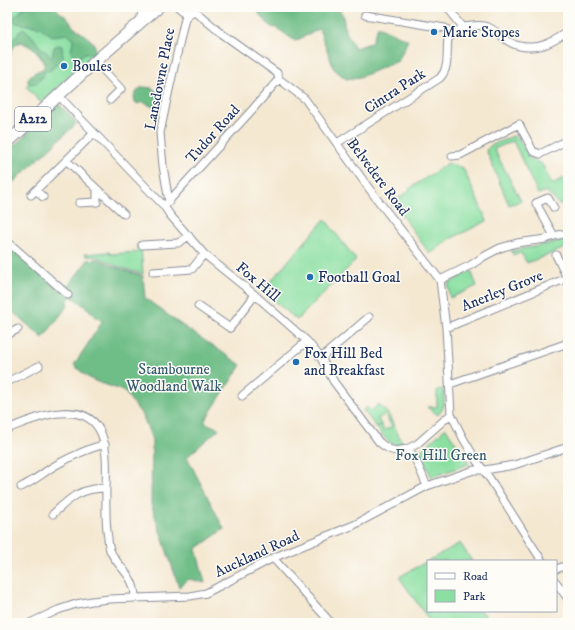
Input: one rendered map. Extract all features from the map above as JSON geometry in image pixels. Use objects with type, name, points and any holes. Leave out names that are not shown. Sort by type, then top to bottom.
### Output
[{"type":"main road","points":[[142,21],[145,7]]},
{"type":"main road","name":"A212","points":[[7,143],[158,7]]},
{"type":"street","name":"Belvedere Road","points":[[178,7],[191,10],[277,73],[279,79],[305,99],[373,194],[440,280]]},
{"type":"street","points":[[447,7],[463,27]]},
{"type":"street","name":"Lansdowne Place","points":[[166,204],[160,133],[166,99],[185,18],[191,10]]},
{"type":"street","points":[[365,15],[445,28],[453,34],[463,27],[478,25],[486,26],[496,30],[505,39],[516,45],[529,47],[548,45],[568,32]]},
{"type":"street","name":"Cintra Park","points":[[337,143],[440,78],[444,74],[447,63],[448,39],[453,34]]},
{"type":"street","points":[[96,62],[121,89],[110,100]]},
{"type":"street","name":"Tudor Road","points":[[166,204],[279,79]]},
{"type":"street","name":"Fox Hill","points":[[59,96],[94,134],[166,204],[170,215],[204,254],[255,295],[307,341],[321,358],[334,382],[379,442],[388,449],[396,451],[407,449]]},
{"type":"street","points":[[452,156],[460,155],[519,124],[533,151],[540,154],[568,140]]},
{"type":"street","points":[[43,197],[34,192],[94,134]]},
{"type":"street","points":[[67,160],[124,214]]},
{"type":"street","points":[[79,203],[97,202],[97,189]]},
{"type":"street","points":[[554,208],[548,198],[536,203],[554,236]]},
{"type":"street","points":[[541,560],[485,470],[476,460],[450,414],[450,384],[446,328],[440,280],[471,265],[500,248],[517,243],[546,239],[568,233]]},
{"type":"street","points":[[142,245],[178,243],[189,236]]},
{"type":"street","points":[[10,243],[68,295]]},
{"type":"street","points":[[153,272],[192,269],[204,254]]},
{"type":"street","points":[[556,255],[568,279]]},
{"type":"street","name":"Anerley Grove","points":[[446,328],[568,279]]},
{"type":"street","points":[[198,306],[230,328],[255,295]]},
{"type":"street","points":[[321,358],[369,317]]},
{"type":"street","points":[[7,335],[18,329]]},
{"type":"street","points":[[242,396],[307,341]]},
{"type":"street","points":[[450,384],[568,343]]},
{"type":"street","points":[[7,382],[39,366]]},
{"type":"street","points":[[7,429],[58,413],[68,412],[85,416],[96,423],[101,431],[107,458],[106,517],[110,552],[131,579],[135,591],[135,598]]},
{"type":"street","points":[[427,486],[414,456],[407,449],[418,444],[450,414]]},
{"type":"street","points":[[21,487],[55,466],[88,449],[105,444]]},
{"type":"street","name":"Auckland Road","points":[[30,623],[58,610],[76,604],[109,599],[199,595],[212,590],[273,558],[354,525],[427,486],[474,470],[485,470],[514,465],[568,447]]},
{"type":"street","points":[[54,514],[76,494],[94,488],[106,488]]},
{"type":"street","points":[[273,558],[331,623]]},
{"type":"street","points":[[557,569],[568,565]]},
{"type":"street","points":[[557,583],[568,599]]},
{"type":"green space","points":[[7,7],[54,7],[94,53],[41,103],[26,86],[47,66],[24,36],[10,46],[7,56]]},
{"type":"green space","points":[[25,7],[55,7],[74,27],[91,40],[96,51],[90,55],[85,53],[78,58],[73,55],[71,50],[73,39],[67,34],[52,36],[40,27],[16,23],[13,19]]},
{"type":"green space","points":[[261,7],[268,7],[270,9],[271,7],[337,7],[343,15],[345,30],[355,48],[371,43],[378,26],[408,40],[398,61],[360,77],[346,79],[334,69],[319,29],[295,41],[277,28],[271,27],[259,14]]},
{"type":"green space","points":[[24,28],[40,47],[52,57],[54,47],[58,45],[62,46],[63,57],[51,70],[45,71],[41,79],[34,84],[28,83],[28,78],[32,74],[44,68],[43,60],[37,52],[21,42],[13,48],[7,60],[7,43]]},
{"type":"green space","points":[[142,87],[152,88],[162,96],[159,107],[153,107],[143,102],[138,104],[135,102],[134,96]]},
{"type":"green space","points":[[59,104],[77,123],[7,188],[7,152]]},
{"type":"green space","points":[[513,136],[518,138],[530,158],[542,164],[552,184],[568,176],[568,201],[559,205],[546,191],[538,194],[513,141],[494,149],[521,201],[509,205],[486,150],[490,146]]},
{"type":"green space","points":[[448,163],[463,168],[487,221],[450,239],[430,254],[400,213],[391,204],[410,190],[409,189]]},
{"type":"green space","points":[[325,219],[356,260],[297,320],[262,291]]},
{"type":"green space","points":[[568,238],[568,247],[527,263],[521,253],[513,255],[511,251],[554,243]]},
{"type":"green space","name":"Stambourne Woodland Walk","points":[[7,245],[63,292],[88,260],[98,259],[115,267],[143,276],[145,298],[180,324],[241,365],[204,422],[219,429],[187,457],[224,529],[196,549],[205,583],[189,579],[179,587],[151,504],[152,440],[143,416],[124,391],[95,381],[86,376],[74,365],[102,322],[71,296],[67,301],[68,305],[43,338],[7,307]]},
{"type":"green space","points":[[137,245],[141,246],[143,274],[117,266],[98,257],[86,256],[85,254],[138,252]]},
{"type":"green space","points":[[471,271],[477,286],[450,298],[449,283]]},
{"type":"green space","points":[[444,389],[443,406],[438,415],[427,407],[437,407],[437,390]]},
{"type":"green space","points":[[379,404],[388,414],[403,444],[398,445],[391,443],[385,438],[377,428],[380,425],[376,427],[363,410],[367,407],[371,411]],"holes":[[[385,414],[392,427],[384,430],[378,419]]]},
{"type":"green space","name":"Fox Hill Green","points":[[446,428],[469,464],[432,477],[419,452]]},
{"type":"green space","points":[[460,543],[471,560],[430,560]]},
{"type":"green space","points":[[427,561],[427,612],[483,612],[491,623],[431,623],[399,577]]},
{"type":"place","name":"Marie Stopes","points":[[434,32]]},
{"type":"place","name":"Boules","points":[[64,66]]},
{"type":"place","name":"Football Goal","points":[[310,277]]},
{"type":"place","name":"Fox Hill Bed and Breakfast","points":[[296,362]]}]
